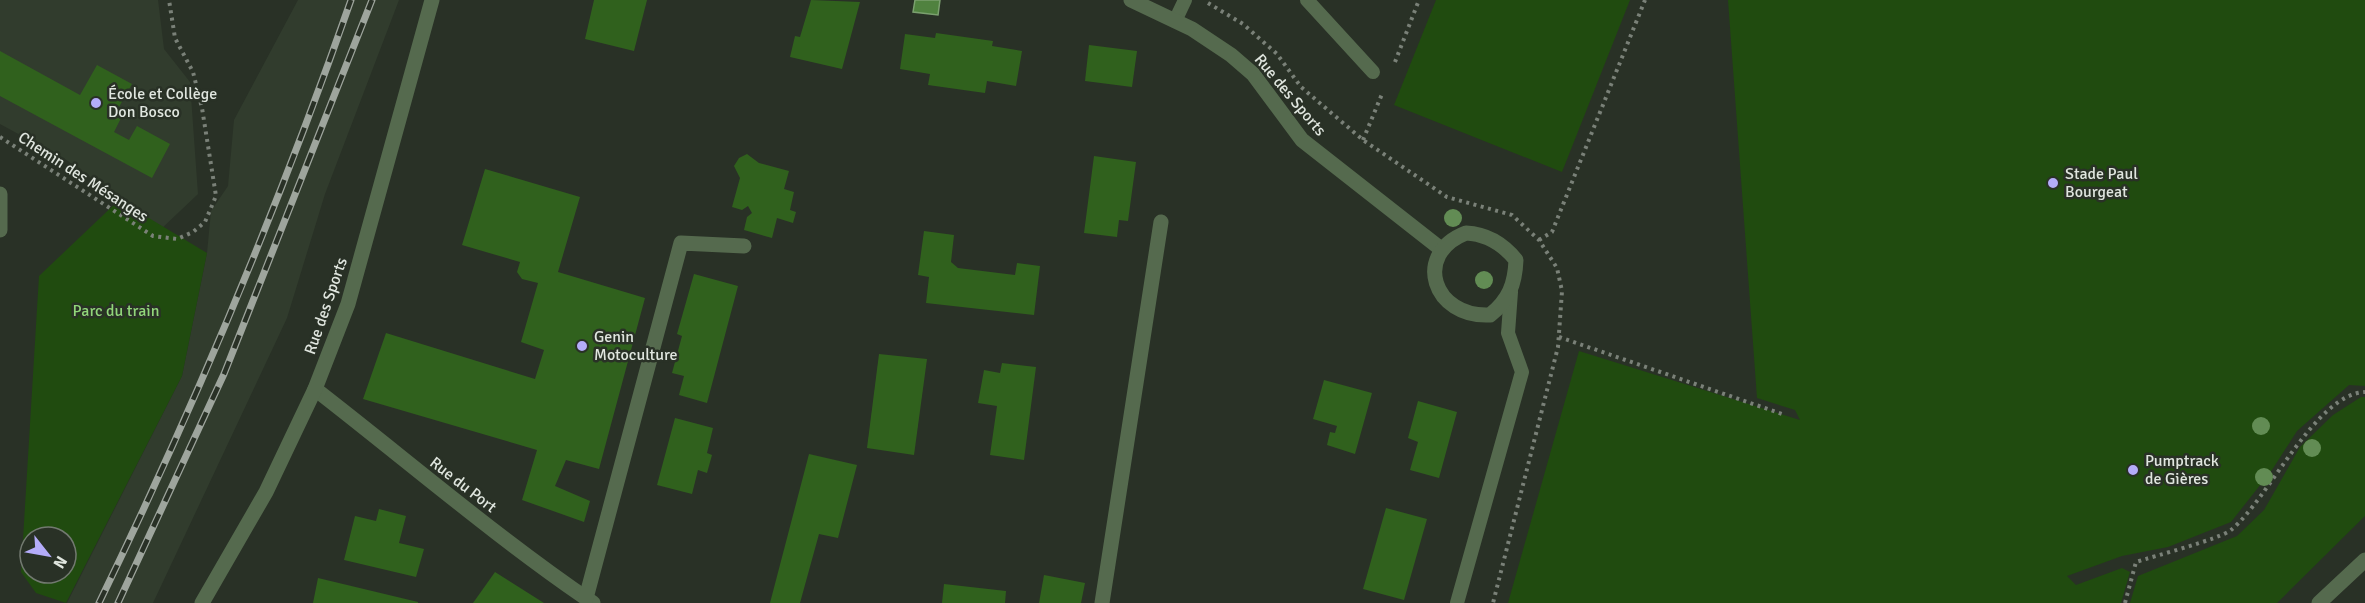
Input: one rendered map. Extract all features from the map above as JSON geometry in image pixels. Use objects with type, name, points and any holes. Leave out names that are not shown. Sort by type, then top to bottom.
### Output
[{"type":"street","name":"Rue des Sports","points":[[202,603],[266,492],[315,389],[348,304],[432,0]]},
{"type":"street","name":"Rue des Sports","points":[[1131,0],[1175,21],[1231,55],[1253,74],[1302,140],[1441,249]]},
{"type":"street","points":[[0,194],[0,230]]},
{"type":"street","points":[[1102,603],[1161,222]]},
{"type":"street","points":[[1466,232],[1480,233],[1506,248],[1516,260],[1511,292],[1502,306],[1490,315],[1465,314],[1454,308],[1438,289],[1435,276],[1441,249],[1452,238],[1466,232]]},
{"type":"street","points":[[590,600],[681,243],[744,246]]},
{"type":"street","name":"Rue du Port","points":[[315,389],[541,568],[590,600]]},
{"type":"street","points":[[2319,603],[2365,560]]},
{"type":"lane","points":[[1175,21],[1185,0]]},
{"type":"lane","points":[[1307,0],[1373,72]]},
{"type":"lane","points":[[1457,603],[1522,372],[1508,333],[1511,292]]},
{"type":"path","name":"Chemin des Mésanges","points":[[0,137],[153,236],[177,239],[194,232],[205,222],[216,196],[202,108],[193,72],[175,38],[169,0]]},
{"type":"path","name":"Rue des Sports","points":[[1202,0],[1243,24],[1277,54],[1301,87],[1364,140],[1448,197]]},
{"type":"path","points":[[1539,240],[1552,232],[1645,0]]},
{"type":"path","points":[[1559,337],[1785,415]]},
{"type":"path","points":[[2125,603],[2136,562],[2230,531],[2262,494],[2309,429],[2352,392],[2365,392]]},
{"type":"shaded area","name":"École et Collège Don Bosco","points":[[0,0],[158,0],[164,49],[190,82],[198,194],[161,229],[68,161],[0,124]]},
{"type":"shaded area","points":[[298,0],[399,0],[325,194],[287,318],[153,603],[67,603],[182,376],[207,253],[211,211],[228,186],[234,120]]},
{"type":"shaded area","points":[[915,0],[940,0],[938,15],[913,12]]},
{"type":"green space","points":[[1436,0],[1630,0],[1562,172],[1394,105]]},
{"type":"green space","name":"Stade Paul Bourgeat","points":[[1728,0],[2365,0],[2365,386],[2349,385],[2297,431],[2272,470],[2231,522],[2168,547],[2122,556],[2067,576],[2076,585],[2122,568],[2130,572],[2121,603],[1508,603],[1579,351],[1800,420],[1795,410],[1757,398]]},
{"type":"green space","name":"Parc du train","points":[[119,200],[207,253],[182,376],[78,580],[78,525],[24,525],[39,276]]},
{"type":"green space","points":[[2361,397],[2365,397],[2365,516],[2277,603],[2130,603],[2138,576],[2237,536],[2264,510],[2300,447],[2333,415]]},
{"type":"green space","name":"Parc du train","points":[[30,585],[75,585],[66,603],[36,593]]},
{"type":"building","points":[[594,0],[647,0],[634,51],[585,39]]},
{"type":"building","points":[[811,0],[860,2],[842,69],[790,57],[795,36],[800,37]]},
{"type":"building","points":[[936,33],[993,41],[992,46],[1022,51],[1016,86],[987,81],[985,93],[928,85],[930,74],[900,69],[905,34],[935,38]]},
{"type":"building","points":[[1089,45],[1137,51],[1132,87],[1085,81]]},
{"type":"building","points":[[0,51],[80,95],[97,65],[132,84],[115,114],[121,118],[114,132],[129,140],[137,126],[170,144],[152,178],[0,96]]},
{"type":"building","points":[[747,154],[759,163],[789,171],[784,189],[794,192],[790,210],[796,212],[793,223],[777,218],[772,238],[744,230],[747,217],[752,213],[748,206],[742,210],[732,207],[740,178],[734,166],[739,158]]},
{"type":"building","points":[[1094,156],[1136,162],[1128,221],[1119,220],[1117,237],[1084,233]]},
{"type":"building","name":"Genin Motoculture","points":[[485,169],[580,197],[558,272],[645,298],[599,469],[566,460],[555,486],[590,501],[584,522],[522,500],[537,450],[363,399],[386,333],[535,379],[544,350],[521,342],[538,283],[522,279],[517,272],[520,262],[462,245]]},
{"type":"building","points":[[924,231],[954,235],[951,262],[958,268],[1015,275],[1017,263],[1040,266],[1034,315],[926,303],[929,277],[918,275]]},
{"type":"building","points":[[694,274],[738,286],[707,403],[679,395],[684,376],[672,373],[682,336],[677,334]]},
{"type":"building","points":[[879,354],[927,359],[914,455],[867,448]]},
{"type":"building","points":[[1002,363],[1036,367],[1024,460],[990,455],[997,406],[978,403],[984,370],[1000,373]]},
{"type":"building","points":[[1324,380],[1372,393],[1355,454],[1327,445],[1330,432],[1335,433],[1337,426],[1313,419]]},
{"type":"building","points":[[1418,401],[1457,412],[1439,478],[1410,470],[1418,442],[1408,438]]},
{"type":"building","points":[[675,418],[713,428],[707,453],[712,455],[707,473],[698,470],[692,494],[657,485]]},
{"type":"building","points":[[809,454],[857,465],[838,538],[819,534],[800,603],[770,603]]},
{"type":"building","points":[[1386,508],[1427,519],[1404,600],[1363,589]]},
{"type":"building","points":[[379,509],[406,516],[399,543],[424,549],[416,577],[344,560],[355,516],[376,521]]},
{"type":"building","points":[[495,572],[544,603],[473,603]]},
{"type":"building","points":[[1044,575],[1085,583],[1081,603],[1039,603]]},
{"type":"building","points":[[318,578],[418,602],[418,603],[313,603]]},
{"type":"building","points":[[944,584],[1006,591],[1005,603],[942,603]]},
{"type":"railway","points":[[99,603],[234,305],[295,154],[351,0]]},
{"type":"railway","points":[[118,603],[224,374],[372,0]]},
{"type":"place","name":"École et Collège Don Bosco","points":[[96,103]]},
{"type":"place","name":"Stade Paul Bourgeat","points":[[2053,183]]},
{"type":"place","name":"Genin Motoculture","points":[[582,346]]},
{"type":"place","name":"Pumptrack de Gières","points":[[2133,470]]}]
